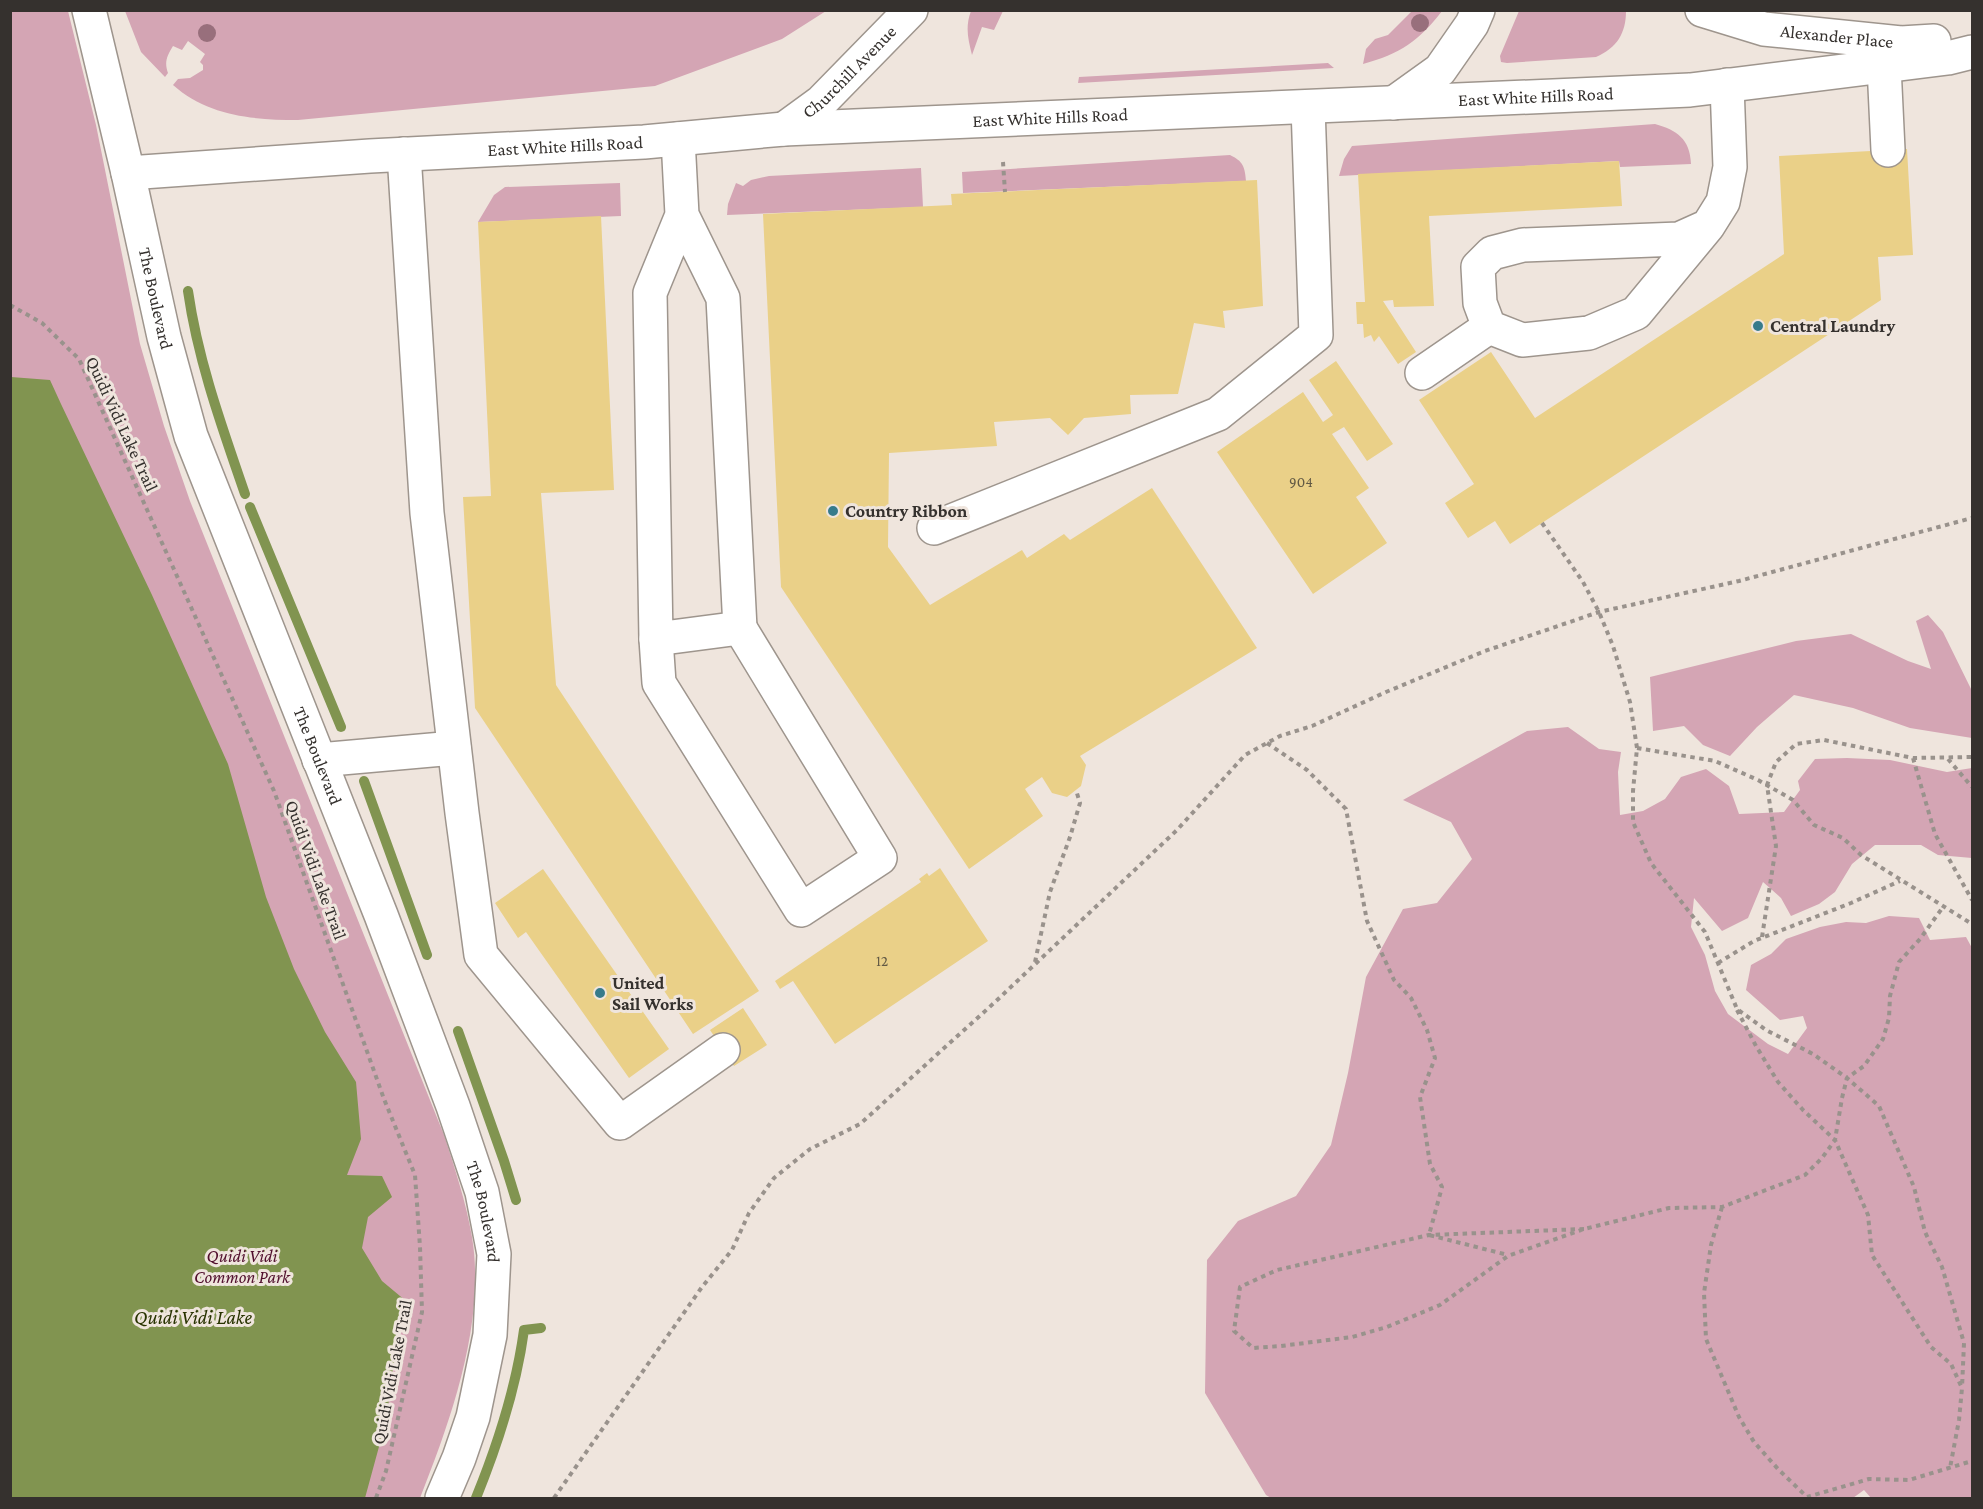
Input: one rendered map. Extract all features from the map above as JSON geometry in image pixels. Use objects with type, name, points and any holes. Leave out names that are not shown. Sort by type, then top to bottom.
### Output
[{"type":"street","name":"The Boulevard","points":[[88,10],[128,173],[164,336],[191,435],[381,915],[453,1106],[482,1192],[494,1254],[490,1335],[476,1405],[459,1458],[442,1498]]},
{"type":"street","name":"Churchill Avenue","points":[[784,129],[821,102],[910,10]]},
{"type":"street","points":[[1394,103],[1440,70],[1472,24],[1478,10]]},
{"type":"street","name":"Alexander Place","points":[[1702,10],[1764,29],[1878,41],[1901,43],[1972,38]]},
{"type":"street","name":"East White Hills Road","points":[[128,173],[404,154],[678,139],[784,129],[1690,90],[1948,58],[1972,52]]},
{"type":"street","points":[[1884,66],[1888,150]]},
{"type":"street","points":[[1708,226],[1679,240],[1523,245],[1492,253],[1478,267],[1480,303],[1489,327],[1522,340],[1590,333],[1636,313],[1708,226],[1723,202],[1730,167],[1727,85]]},
{"type":"street","points":[[934,528],[1218,414],[1316,335],[1308,107]]},
{"type":"street","points":[[678,139],[682,215],[723,298],[740,628],[880,858],[801,910],[659,683],[656,639],[650,293],[682,215]]},
{"type":"street","points":[[404,154],[427,513],[481,955],[620,1123],[723,1050]]},
{"type":"street","points":[[1422,373],[1489,327]]},
{"type":"street","points":[[656,639],[740,628]]},
{"type":"street","points":[[319,760],[454,748]]},
{"type":"path","points":[[1004,162],[1005,192]]},
{"type":"path","name":"Quidi Vidi Lake Trail","points":[[10,305],[42,323],[79,359],[273,791],[384,1099],[415,1175],[422,1312],[386,1471],[376,1498]]},
{"type":"path","points":[[554,1498],[702,1287],[732,1250],[749,1213],[774,1178],[810,1149],[860,1124],[994,1003],[1177,830],[1245,755],[1280,736],[1312,726],[1485,651],[1599,612],[1739,581],[1972,518]]},
{"type":"path","points":[[1542,523],[1583,582],[1609,633],[1630,702],[1637,748],[1633,822],[1651,863],[1705,932],[1737,1009],[1778,1082],[1835,1140],[1869,1215],[1872,1254],[1931,1347],[1951,1364],[1962,1389]]},
{"type":"path","points":[[1762,938],[1776,846],[1767,785],[1776,762],[1796,744],[1824,740],[1913,758],[1972,757]]},
{"type":"path","points":[[1267,743],[1307,770],[1346,809],[1367,921],[1394,980],[1411,998],[1427,1030],[1435,1058],[1420,1097],[1430,1164],[1442,1187],[1428,1235]]},
{"type":"path","points":[[1637,748],[1715,761],[1767,785],[1793,800],[1814,825],[1843,838],[1860,855],[1972,924]]},
{"type":"path","points":[[1913,758],[1935,834],[1972,900]]},
{"type":"path","points":[[1948,759],[1972,787]]},
{"type":"path","points":[[1034,964],[1050,892],[1080,802],[1076,790]]},
{"type":"path","points":[[1718,963],[1762,938],[1851,903],[1901,880]]},
{"type":"path","points":[[1584,1229],[1428,1235],[1277,1270],[1240,1287],[1234,1331],[1253,1348],[1352,1337],[1387,1327],[1440,1305],[1508,1256],[1584,1229],[1669,1209],[1722,1207],[1804,1175],[1822,1158],[1835,1140],[1847,1078],[1864,1066],[1883,1039],[1889,1018],[1890,996],[1899,962],[1920,939],[1943,906]]},
{"type":"path","points":[[1737,1009],[1766,1030],[1813,1054],[1847,1078],[1879,1106],[1914,1187],[1925,1232],[1942,1267],[1964,1343],[1959,1420],[1950,1468]]},
{"type":"path","points":[[1722,1207],[1711,1245],[1704,1293],[1706,1339],[1739,1417],[1754,1442],[1778,1469],[1807,1497],[1869,1479],[1909,1480],[1972,1461]]},
{"type":"path","points":[[1428,1235],[1508,1256]]},
{"type":"green space","points":[[125,10],[826,11],[782,39],[655,86],[298,120],[248,117],[201,104],[173,85],[178,79],[190,78],[203,70],[200,62],[205,54],[188,41],[182,50],[173,46],[167,59],[168,73],[165,77],[141,52]]},
{"type":"green space","points":[[1413,10],[1442,11],[1425,31],[1408,45],[1388,56],[1363,64],[1366,49],[1375,39],[1388,35]]},
{"type":"green space","name":"Quidi Vidi Lake","points":[[10,11],[68,11],[96,125],[140,344],[164,426],[190,501],[444,1135],[463,1198],[472,1237],[475,1269],[470,1336],[454,1404],[420,1498],[11,1498]]},
{"type":"green space","points":[[971,11],[1003,11],[994,30],[982,27],[972,55],[968,38]]},
{"type":"green space","points":[[1519,11],[1626,11],[1626,19],[1619,39],[1610,49],[1596,57],[1501,62],[1500,56]]},
{"type":"green space","points":[[1328,63],[1334,68],[1078,83],[1079,77]]},
{"type":"green space","points":[[1655,124],[1670,129],[1681,137],[1688,148],[1691,164],[1620,167],[1619,161],[1339,176],[1344,159],[1352,146]]},
{"type":"green space","points":[[1230,155],[1242,165],[1246,181],[963,193],[962,172]]},
{"type":"green space","points":[[921,168],[923,207],[727,215],[728,204],[736,183],[743,186],[751,180],[769,176]]},
{"type":"green space","points":[[620,183],[621,216],[478,222],[494,195],[505,187]]},
{"type":"green space","points":[[1928,615],[1943,632],[1972,691],[1972,738],[1910,728],[1853,708],[1794,695],[1757,727],[1730,756],[1703,745],[1684,726],[1653,731],[1650,677],[1796,641],[1851,634],[1908,661],[1931,669],[1916,621]]},
{"type":"green space","points":[[1568,727],[1599,749],[1621,752],[1618,772],[1620,815],[1643,811],[1665,799],[1681,777],[1706,769],[1729,786],[1739,814],[1784,812],[1800,790],[1798,781],[1815,759],[1890,760],[1947,772],[1972,768],[1972,858],[1938,855],[1921,845],[1875,845],[1852,864],[1835,892],[1819,904],[1791,916],[1781,898],[1763,882],[1748,918],[1722,931],[1694,898],[1691,927],[1705,955],[1715,991],[1728,1014],[1768,1044],[1788,1054],[1807,1028],[1803,1016],[1780,1020],[1746,990],[1751,965],[1771,954],[1786,939],[1820,927],[1846,922],[1866,923],[1889,916],[1919,918],[1930,940],[1966,937],[1972,948],[1972,1498],[1871,1498],[1864,1490],[1853,1498],[1271,1498],[1266,1495],[1205,1393],[1207,1260],[1238,1221],[1296,1196],[1331,1145],[1348,1073],[1366,977],[1403,909],[1437,903],[1472,859],[1451,822],[1403,800],[1527,731]]},
{"type":"water","name":"Quidi Vidi Lake","points":[[11,377],[50,380],[152,595],[228,764],[266,897],[294,969],[325,1032],[356,1082],[361,1139],[347,1175],[382,1176],[392,1197],[368,1217],[362,1248],[382,1281],[406,1301],[397,1342],[386,1421],[365,1498],[11,1498]]},
{"type":"building","name":"Central Laundry","points":[[1907,149],[1913,255],[1878,257],[1881,300],[1510,544],[1495,521],[1468,538],[1445,503],[1474,484],[1419,400],[1491,352],[1535,418],[1784,254],[1779,156]]},
{"type":"building","points":[[1619,161],[1622,206],[1429,216],[1434,306],[1394,307],[1393,300],[1383,301],[1416,352],[1398,364],[1379,336],[1374,342],[1371,335],[1364,338],[1363,324],[1357,324],[1356,302],[1365,302],[1358,174]]},
{"type":"building","name":"Country Ribbon","points":[[1257,180],[1263,306],[1223,311],[1225,328],[1194,323],[1178,394],[1130,395],[1131,414],[1084,418],[1068,435],[1050,418],[994,422],[997,446],[889,453],[888,547],[930,605],[1022,550],[1027,558],[1064,534],[1070,540],[1152,488],[1257,648],[1080,756],[1086,765],[1081,786],[1067,797],[1052,793],[1042,777],[1025,789],[1043,816],[969,869],[781,587],[763,214],[952,205],[951,194]]},
{"type":"building","points":[[601,216],[614,490],[541,493],[556,685],[759,991],[693,1034],[475,708],[463,497],[491,496],[478,222]]},
{"type":"building","points":[[1336,361],[1393,444],[1367,461],[1344,427],[1332,434],[1369,488],[1356,497],[1387,543],[1313,594],[1217,452],[1303,392],[1323,422],[1333,415],[1309,380]]},
{"type":"building","points":[[940,868],[988,941],[835,1044],[793,981],[780,989],[775,981],[921,882],[919,879],[927,873],[929,876]]},
{"type":"building","name":"United Sail Works","points":[[543,869],[669,1049],[629,1078],[526,932],[518,938],[495,903]]},
{"type":"building","points":[[743,1008],[767,1045],[734,1066],[710,1030]]},
{"type":"waterway","points":[[188,291],[204,368],[245,494]]},
{"type":"waterway","points":[[250,507],[341,727]]},
{"type":"waterway","points":[[364,781],[427,955]]},
{"type":"waterway","points":[[458,1031],[516,1200]]},
{"type":"waterway","points":[[476,1498],[505,1416],[521,1352],[524,1330],[541,1328]]},
{"type":"place","name":"Central Laundry","points":[[1758,326]]},
{"type":"place","name":"Country Ribbon","points":[[833,511]]},
{"type":"place","name":"United Sail Works","points":[[600,993]]},
{"type":"park label","name":"Quidi Vidi Common Park","points":[[242,1266]]}]
